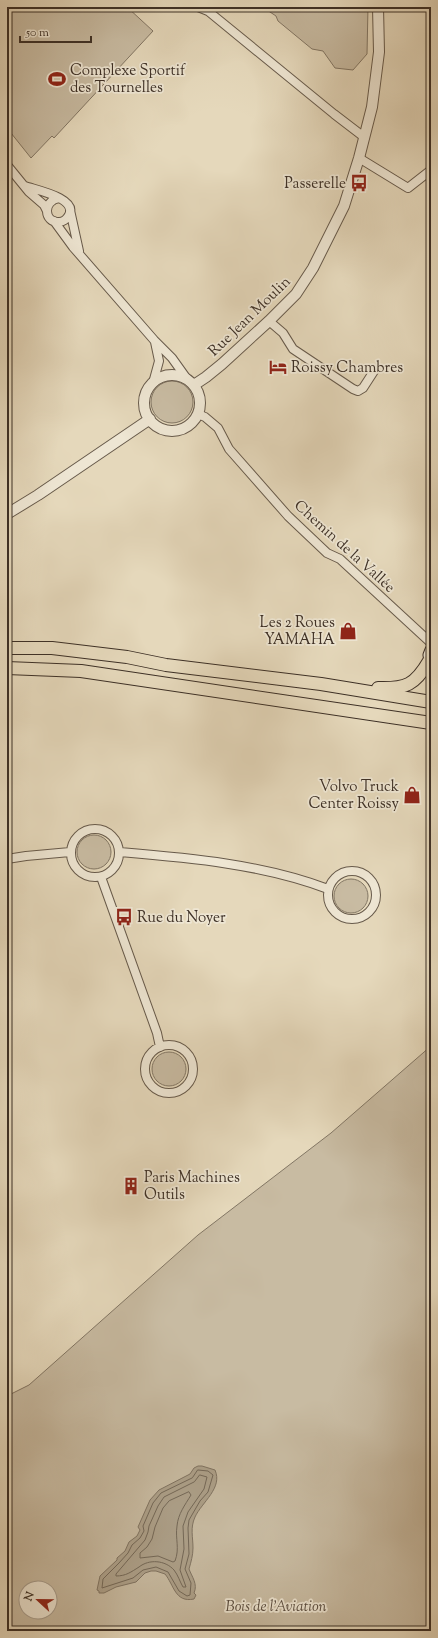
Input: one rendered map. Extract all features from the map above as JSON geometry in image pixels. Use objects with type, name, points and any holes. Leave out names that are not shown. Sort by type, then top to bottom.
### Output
[{"type":"main road","points":[[7,648],[52,648],[119,656],[166,665],[320,684],[431,702]]},
{"type":"main road","points":[[320,684],[392,688],[411,684],[422,672],[430,659]]},
{"type":"main road","points":[[7,668],[81,672],[431,723]]},
{"type":"street","points":[[198,7],[208,11],[328,110],[364,137]]},
{"type":"street","name":"Rue Jean Moulin","points":[[190,382],[206,377],[269,321],[296,294],[313,268],[344,206],[359,158],[372,106],[379,52],[378,7]]},
{"type":"street","points":[[359,158],[408,188],[431,170]]},
{"type":"street","points":[[7,166],[44,205],[49,217],[54,221],[154,340],[172,358],[190,382],[200,399],[198,414],[188,425],[175,430],[162,428],[150,419],[146,411],[145,402],[147,392],[153,383],[159,378],[168,375],[178,375],[190,382]]},
{"type":"street","points":[[25,186],[66,201],[70,209],[79,252]]},
{"type":"street","points":[[47,211],[47,207],[52,201],[59,198]]},
{"type":"street","points":[[54,221],[64,221],[69,215],[70,209]]},
{"type":"street","points":[[269,321],[283,334],[292,349],[352,389],[358,391],[363,388],[374,371]]},
{"type":"street","points":[[153,383],[159,361],[154,340]]},
{"type":"street","name":"Chemin de la Vallée","points":[[198,414],[205,417],[218,428],[230,449],[288,516],[327,553],[340,559],[431,643]]},
{"type":"street","points":[[7,514],[38,495],[150,419]]},
{"type":"street","points":[[94,828],[109,833],[114,838],[119,852],[118,860],[109,873],[101,877],[94,878],[86,876],[74,867],[70,852],[75,838],[87,830],[94,828]]},
{"type":"street","points":[[7,859],[70,852]]},
{"type":"street","points":[[119,852],[200,859],[306,880],[328,889]]},
{"type":"street","points":[[344,872],[359,872],[372,881],[376,896],[370,911],[364,916],[349,919],[341,917],[330,905],[328,889],[337,876],[344,872]]},
{"type":"street","points":[[101,877],[157,1033],[160,1046]]},
{"type":"street","points":[[175,1045],[182,1048],[191,1060],[193,1066],[190,1079],[187,1084],[177,1091],[171,1092],[158,1090],[147,1078],[145,1071],[148,1056],[160,1046],[175,1045]]},
{"type":"green space","name":"Complexe Sportif des Tournelles","points":[[7,7],[127,7],[153,31],[54,138],[52,136],[31,158],[7,128]]},
{"type":"green space","points":[[256,7],[344,7],[350,11],[356,7],[368,7],[367,54],[353,70],[335,68],[323,51],[312,49],[278,21],[276,16],[264,8],[260,11]]},
{"type":"green space","points":[[168,381],[176,381],[184,384],[190,390],[193,402],[190,414],[184,420],[176,423],[168,423],[160,420],[154,414],[151,406],[151,398],[154,390],[160,384]]},
{"type":"green space","points":[[94,835],[106,840],[111,852],[106,864],[94,869],[82,864],[77,852],[82,840]]},
{"type":"green space","points":[[348,879],[354,879],[358,880],[365,886],[368,896],[367,903],[361,910],[354,913],[348,913],[344,912],[337,906],[334,899],[334,893],[335,889],[341,882]]},
{"type":"green space","name":"Bois de l'Aviation","points":[[431,1046],[431,1631],[7,1631],[7,1396],[29,1385],[198,1235],[331,1133]]},
{"type":"green space","points":[[166,1052],[172,1052],[176,1053],[183,1059],[186,1069],[185,1076],[179,1083],[172,1086],[166,1086],[162,1085],[155,1079],[152,1072],[152,1066],[153,1062],[159,1055]]},
{"type":"water","points":[[198,1466],[215,1470],[217,1477],[211,1495],[198,1511],[193,1525],[193,1551],[189,1569],[195,1584],[194,1593],[196,1595],[194,1599],[188,1600],[179,1596],[165,1574],[156,1571],[145,1573],[136,1582],[116,1587],[104,1593],[99,1593],[97,1590],[100,1576],[125,1551],[129,1542],[137,1536],[140,1530],[138,1527],[150,1500],[159,1490],[190,1474],[194,1468]]},
{"type":"place","name":"Complexe Sportif des Tournelles","points":[[57,79]]},
{"type":"place","name":"Passerelle","points":[[359,183]]},
{"type":"place","name":"Roissy Chambres","points":[[278,367]]},
{"type":"place","name":"Les 2 Roues YAMAHA","points":[[348,631]]},
{"type":"place","name":"Volvo Truck Center Roissy","points":[[412,795]]},
{"type":"place","name":"Rue du Noyer","points":[[124,917]]},
{"type":"place","name":"Paris Machines Outils","points":[[131,1186]]}]
